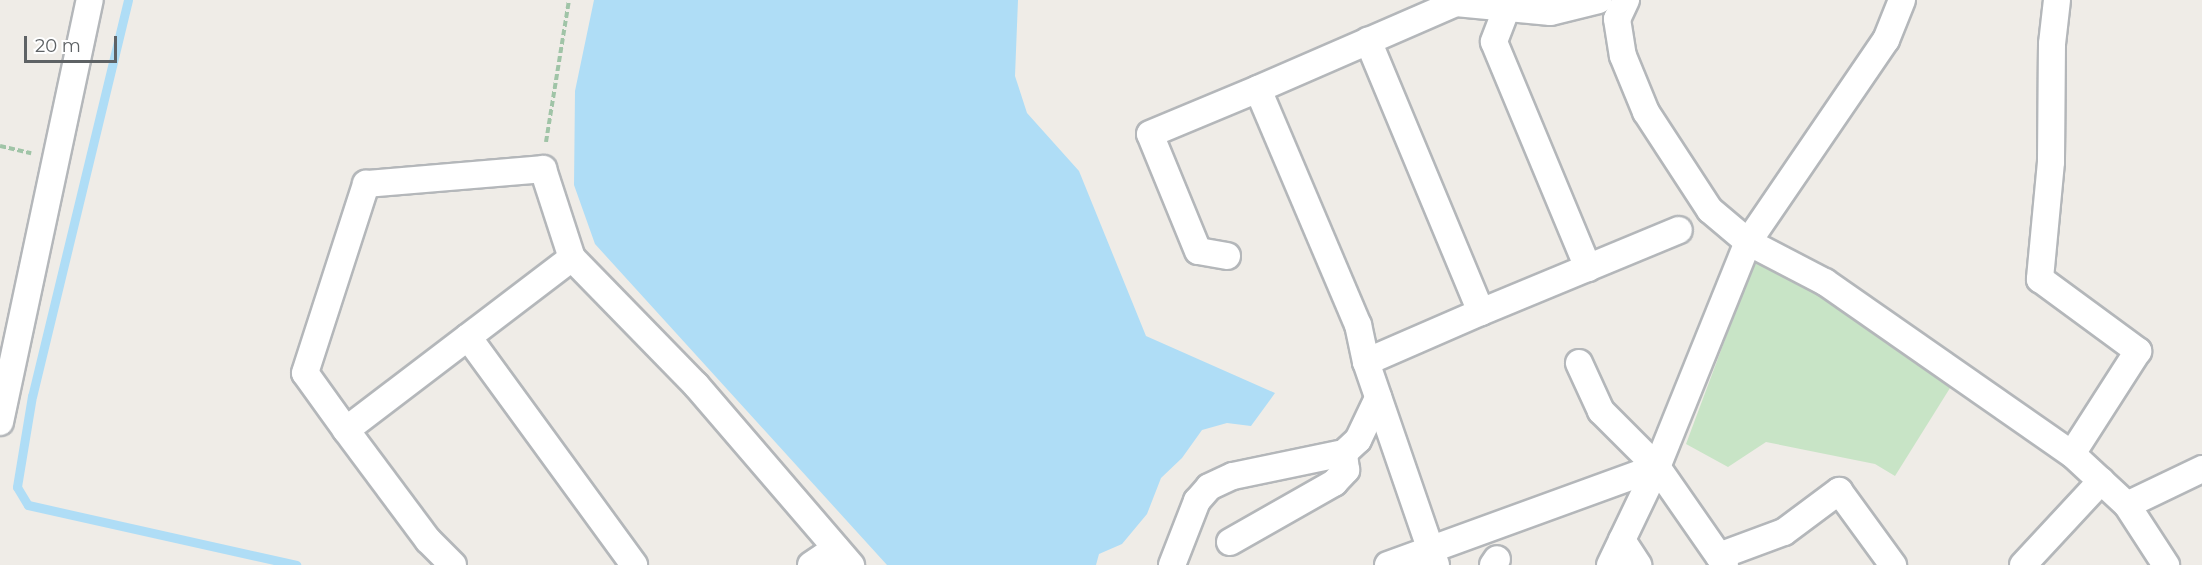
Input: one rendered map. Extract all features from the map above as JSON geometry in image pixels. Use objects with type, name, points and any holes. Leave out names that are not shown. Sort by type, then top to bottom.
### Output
[{"type":"street","points":[[0,422],[90,0]]},
{"type":"street","points":[[1227,256],[1198,251],[1150,134],[1456,3],[1506,10],[1551,12],[1599,0]]},
{"type":"street","points":[[1626,0],[1617,19],[1623,56],[1646,112],[1710,210],[1748,242],[1825,282],[2072,454],[2127,505],[2166,565]]},
{"type":"street","points":[[1610,565],[1657,467],[1748,242],[1886,40],[1902,0]]},
{"type":"street","points":[[2057,0],[2052,44],[2051,162],[2040,279],[2138,351],[2072,454]]},
{"type":"street","points":[[1506,10],[1494,42],[1588,268]]},
{"type":"street","points":[[1368,41],[1481,312]]},
{"type":"street","points":[[1257,88],[1358,325],[1366,362],[1433,557]]},
{"type":"street","points":[[453,565],[428,540],[305,373],[366,184],[543,169],[572,258],[696,385],[844,556],[811,565]]},
{"type":"street","points":[[1366,362],[1679,230]]},
{"type":"street","points":[[346,430],[572,258]]},
{"type":"street","points":[[468,337],[634,565]]},
{"type":"street","points":[[1579,363],[1601,411],[1657,467],[1722,561],[1784,532],[1839,491],[1893,565]]},
{"type":"street","points":[[1172,565],[1197,501],[1209,487],[1233,476],[1344,453],[1358,440],[1378,398]]},
{"type":"street","points":[[1230,542],[1334,483],[1346,470],[1344,453]]},
{"type":"street","points":[[1393,564],[1433,557],[1657,467]]},
{"type":"street","points":[[2127,505],[2202,469]]},
{"type":"street","points":[[2023,565],[2101,481]]},
{"type":"street","points":[[1622,540],[1638,565]]},
{"type":"path","points":[[543,169],[558,51],[569,0]]},
{"type":"green space","points":[[1754,262],[1817,292],[1955,380],[1895,476],[1875,464],[1766,442],[1728,467],[1686,444]]},
{"type":"water","points":[[594,0],[1018,0],[1015,76],[1027,113],[1079,171],[1146,336],[1275,393],[1251,426],[1227,423],[1202,430],[1182,458],[1161,478],[1147,514],[1122,544],[1099,554],[1096,565],[887,565],[595,244],[574,185],[575,91]]},
{"type":"waterway","points":[[128,0],[32,396],[17,487],[28,505],[296,565]]}]
